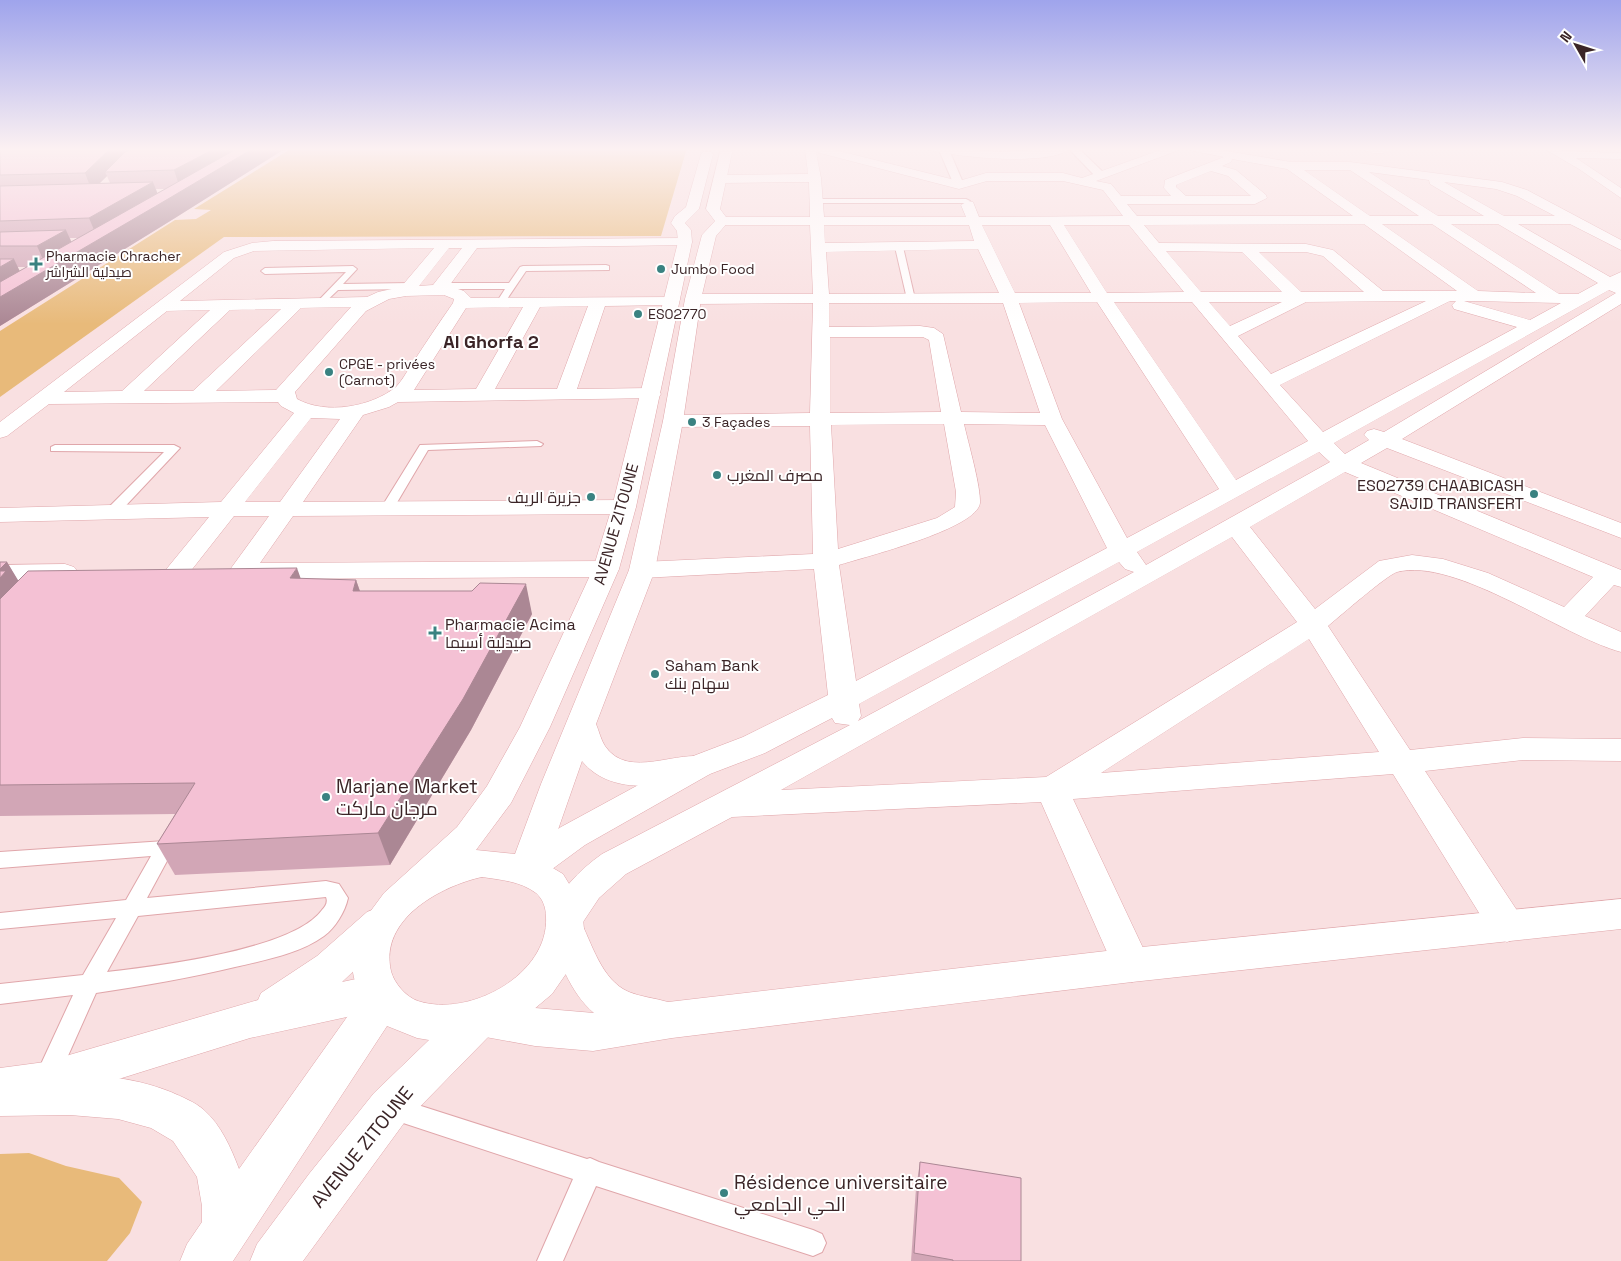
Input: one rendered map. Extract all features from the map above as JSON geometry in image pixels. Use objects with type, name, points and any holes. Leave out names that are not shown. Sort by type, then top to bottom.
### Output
[{"type":"street","name":"AVENUE ZITOUNE","points":[[527,868],[642,570],[673,421],[683,300],[682,229],[693,207]]},
{"type":"street","points":[[713,207],[719,221]]},
{"type":"street","points":[[815,207],[821,299],[820,420],[826,561],[848,740]]},
{"type":"street","points":[[968,207],[983,245],[1009,297],[1052,420],[1121,550],[1144,576]]},
{"type":"street","points":[[1122,207],[1268,383],[1320,443],[1343,463],[1616,577],[1569,618]]},
{"type":"street","points":[[1350,207],[1474,296]]},
{"type":"street","points":[[1414,207],[1552,296]]},
{"type":"street","points":[[1478,207],[1617,290]]},
{"type":"street","points":[[1546,207],[1621,246]]},
{"type":"street","points":[[0,432],[229,255],[252,247],[472,245],[698,228],[719,221],[815,211],[973,220],[1572,220]]},
{"type":"street","points":[[1054,220],[1102,297],[1232,491]]},
{"type":"street","name":"AVENUE ZITOUNE","points":[[399,903],[469,836],[499,794],[534,727],[606,569],[624,507],[651,394],[683,300],[706,242],[719,221]]},
{"type":"street","points":[[409,288],[444,245]]},
{"type":"street","points":[[439,289],[472,245]]},
{"type":"street","points":[[818,248],[983,245]]},
{"type":"street","points":[[1157,247],[1306,248],[1321,250],[1328,253],[1380,297]]},
{"type":"street","points":[[1246,248],[1301,297]]},
{"type":"street","points":[[409,288],[439,289],[460,295],[463,298],[461,303],[408,384],[395,396],[376,406],[356,412],[319,414],[306,411],[288,402],[285,396],[286,391],[360,307],[384,295],[409,288]]},
{"type":"street","points":[[461,303],[1009,297],[1445,298],[1552,296],[1579,298],[1617,290]]},
{"type":"street","points":[[399,903],[374,941],[370,967],[381,995],[401,1013],[424,1021],[451,1023],[480,1018],[512,1003],[540,981],[558,956],[566,923],[577,897],[600,874],[614,864],[848,740],[1385,440],[1617,290]]},
{"type":"street","points":[[1228,334],[1301,297]]},
{"type":"street","points":[[1268,383],[1445,298],[1531,326]]},
{"type":"street","points":[[527,868],[573,836],[699,766],[754,745],[844,699],[1320,443],[1579,298]]},
{"type":"street","points":[[165,306],[367,302]]},
{"type":"street","points":[[565,394],[598,302]]},
{"type":"street","points":[[197,398],[297,303]]},
{"type":"street","points":[[482,396],[534,303]]},
{"type":"street","points":[[126,398],[226,304]]},
{"type":"street","points":[[642,570],[826,561],[945,524],[965,511],[968,504],[967,492],[954,418],[944,382],[939,342],[933,335],[920,331],[821,332]]},
{"type":"street","points":[[395,396],[651,394]]},
{"type":"street","points":[[44,398],[285,396]]},
{"type":"street","points":[[306,411],[227,509],[168,572],[606,569]]},
{"type":"street","points":[[242,571],[356,412]]},
{"type":"street","points":[[673,421],[954,418],[1052,420]]},
{"type":"street","points":[[1352,425],[1385,440],[1621,531]]},
{"type":"street","points":[[0,515],[227,509],[624,507]]},
{"type":"street","points":[[1235,524],[1314,624],[1404,762],[1507,926]]},
{"type":"street","points":[[1052,789],[1314,624],[1388,566],[1412,563],[1443,567],[1480,578],[1621,643]]},
{"type":"street","points":[[0,573],[54,578],[90,572]]},
{"type":"street","points":[[581,725],[594,754],[603,763],[616,770],[652,774],[699,766]]},
{"type":"street","points":[[726,806],[1052,789],[1404,762],[1523,749],[1621,750]]},
{"type":"street","points":[[1052,789],[1132,965]]},
{"type":"street","points":[[250,1020],[304,990],[341,962],[399,903],[441,874],[482,862],[505,863],[527,868],[542,876],[554,887],[562,901],[566,923],[584,970],[596,989],[618,1007],[672,1020]]},
{"type":"street","points":[[480,1018],[535,1027],[593,1032],[672,1020],[1132,965],[1621,914]]},
{"type":"street","points":[[0,1089],[45,1082],[250,1020],[381,995]]},
{"type":"street","points":[[215,1246],[381,995]]},
{"type":"street","name":"AVENUE ZITOUNE","points":[[274,1261],[325,1190],[389,1108],[480,1018]]},
{"type":"street","points":[[0,1095],[117,1098],[159,1110],[184,1122],[202,1144],[222,1182],[215,1246]]},
{"type":"lane","points":[[815,211],[878,207]]},
{"type":"lane","points":[[899,247],[911,298]]},
{"type":"lane","points":[[500,303],[523,269],[606,268]]},
{"type":"lane","points":[[265,271],[352,270],[321,303]]},
{"type":"lane","points":[[439,289],[511,286]]},
{"type":"lane","points":[[336,287],[409,288]]},
{"type":"lane","points":[[386,508],[424,447],[537,444]]},
{"type":"lane","points":[[55,449],[174,448],[112,512]]},
{"type":"lane","points":[[0,860],[165,848],[89,985],[45,1082]]},
{"type":"lane","points":[[0,921],[326,888],[332,890],[338,898],[338,904],[317,929],[269,951],[208,965],[89,985],[0,994]]},
{"type":"lane","points":[[389,1108],[590,1170],[813,1243]]},
{"type":"lane","points":[[550,1261],[590,1170]]},
{"type":"shaded area","points":[[197,207],[670,207],[661,236],[224,237],[0,397],[0,331],[175,220],[196,219],[211,210],[194,209]]},
{"type":"shaded area","points":[[29,1153],[66,1166],[119,1178],[142,1202],[130,1233],[107,1261],[0,1261],[0,1154]]},
{"type":"building","points":[[0,207],[109,207],[89,218],[0,221]]},
{"type":"building","points":[[133,207],[155,207],[0,297],[0,282]]},
{"type":"building","points":[[66,230],[37,246],[0,246],[0,232]]},
{"type":"building","points":[[0,259],[14,259],[0,267]]},
{"type":"building","points":[[0,562],[7,562],[0,569]]},
{"type":"building","points":[[297,568],[290,578],[356,580],[353,591],[472,591],[480,583],[526,584],[463,699],[378,833],[157,844],[195,783],[0,785],[0,599],[28,571]]},
{"type":"building","points":[[0,571],[6,571],[0,578]]},
{"type":"building","points":[[920,1162],[1021,1178],[1021,1261],[953,1261],[914,1253]]},
{"type":"place","name":"Pharmacie Chracher صيدلية الشراشر","points":[[36,264]]},
{"type":"place","name":"Jumbo Food","points":[[661,269]]},
{"type":"place","name":"ES02770","points":[[638,314]]},
{"type":"place","name":"CPGE - privées (Carnot)","points":[[329,372]]},
{"type":"place","name":"3 Façades","points":[[692,422]]},
{"type":"place","name":"مصرف المغرب","points":[[717,475]]},
{"type":"place","name":"ES02739 CHAABICASH SAJID TRANSFERT","points":[[1534,494]]},
{"type":"place","name":"جزيرة الريف","points":[[591,497]]},
{"type":"place","name":"Pharmacie Acima صيدلية أسيما","points":[[435,633]]},
{"type":"place","name":"Saham Bank سهام بنك","points":[[655,674]]},
{"type":"place","name":"Marjane Market مرجان ماركت","points":[[326,797]]},
{"type":"place","name":"Résidence universitaire الحي الجامعي","points":[[724,1193]]},
{"type":"district","name":"Al Ghorfa 2","points":[[491,341]]}]
